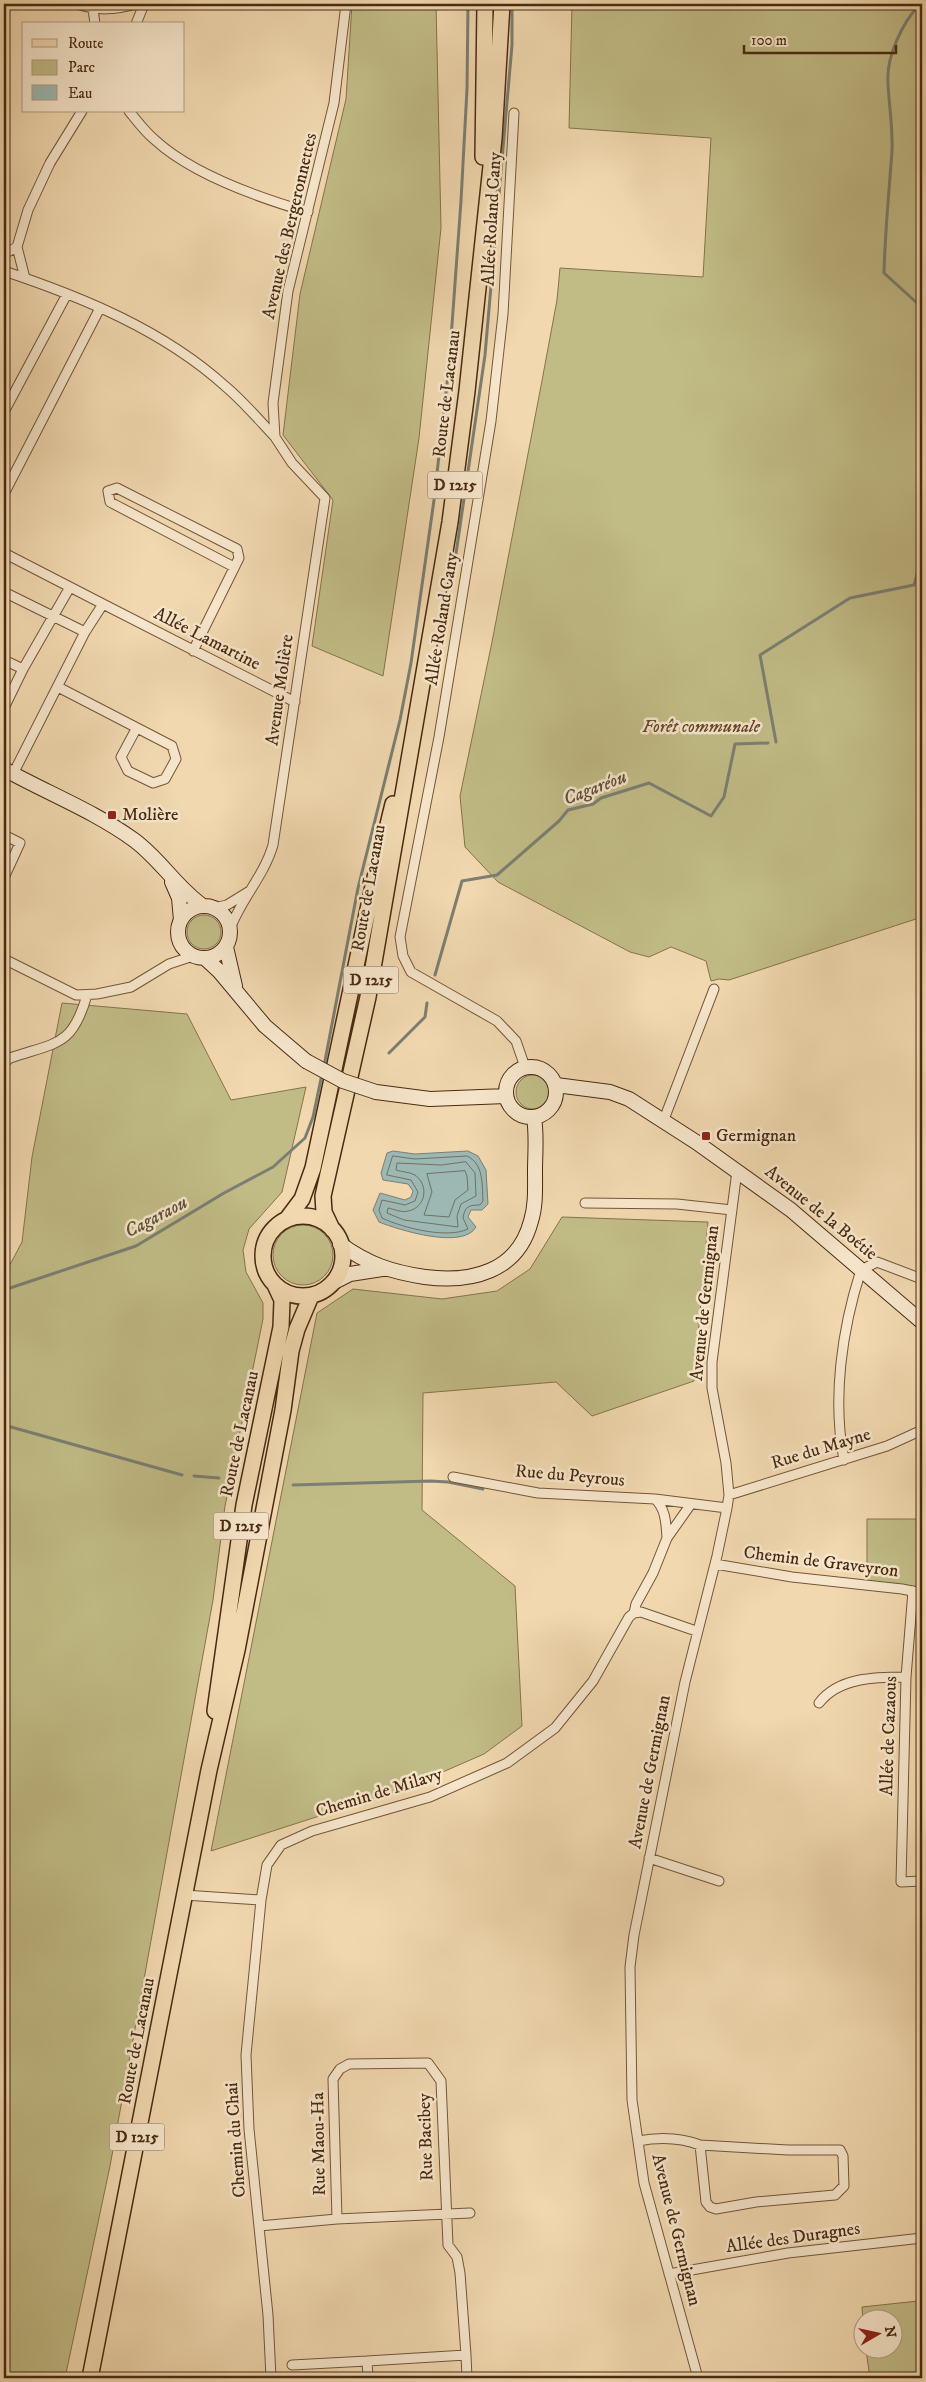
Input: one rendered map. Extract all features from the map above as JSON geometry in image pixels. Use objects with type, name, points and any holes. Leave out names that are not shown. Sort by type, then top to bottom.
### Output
[{"type":"main road","name":"Route de Lacanau","points":[[482,241],[485,4]]},
{"type":"main road","name":"Route de Lacanau","points":[[332,1229],[324,1212],[323,1196],[368,997],[450,522],[467,391],[494,138],[502,4]]},
{"type":"main road","name":"Route de Lacanau","points":[[287,1219],[302,1199],[313,1168],[373,886],[414,727]]},
{"type":"main road","points":[[8,772],[101,819],[135,841],[208,907],[225,916],[230,929],[226,947],[229,966],[237,991]]},
{"type":"main road","points":[[165,870],[179,898],[181,920],[178,933],[179,940],[187,952],[200,958],[237,991],[266,1026],[306,1061],[343,1081],[376,1092],[430,1099],[506,1096]]},
{"type":"main road","points":[[181,920],[187,912],[208,907]]},
{"type":"main road","points":[[200,958],[221,953],[226,947]]},
{"type":"main road","points":[[525,1068],[540,1068],[547,1072],[556,1085],[557,1092],[552,1106],[541,1116],[534,1118],[518,1115],[508,1104],[506,1096],[508,1081],[512,1075],[525,1068]]},
{"type":"main road","name":"Avenue de la Boétie","points":[[556,1085],[610,1092],[628,1099],[791,1210],[922,1322]]},
{"type":"main road","points":[[340,1244],[382,1269],[428,1278],[458,1280],[479,1276],[505,1263],[523,1240],[531,1222],[535,1204],[534,1118]]},
{"type":"main road","points":[[332,1283],[339,1273],[342,1261],[340,1244],[332,1229],[313,1217],[300,1216],[287,1219],[276,1226],[268,1237],[263,1249],[263,1262],[267,1275],[275,1285],[292,1294],[311,1296],[350,1274],[382,1269]]},
{"type":"main road","name":"Route de Lacanau","points":[[209,1770],[218,1688],[244,1505],[281,1327],[282,1300],[275,1285]]},
{"type":"main road","name":"Route de Lacanau","points":[[90,2378],[209,1770],[237,1650],[283,1410],[291,1351],[296,1329],[311,1296]]},
{"type":"street","points":[[77,4],[92,9],[117,9],[136,4]]},
{"type":"street","points":[[137,22],[144,4]]},
{"type":"street","name":"Avenue des Bergeronnettes","points":[[325,498],[292,463],[275,437],[273,403],[288,291],[334,103],[346,4]]},
{"type":"street","points":[[92,9],[95,22]]},
{"type":"street","points":[[25,278],[17,247],[28,210],[50,163],[81,112]]},
{"type":"street","points":[[130,112],[155,141],[192,166],[262,198],[308,212]]},
{"type":"street","name":"Allée Roland Cany","points":[[514,113],[503,306],[491,421],[439,737],[400,937],[403,956],[411,972],[497,1021],[516,1041],[525,1068]]},
{"type":"street","points":[[4,254],[17,247]]},
{"type":"street","points":[[4,272],[25,278],[100,308],[175,348],[225,386],[275,437]]},
{"type":"street","points":[[4,412],[67,294]]},
{"type":"street","points":[[4,494],[100,308]]},
{"type":"street","points":[[193,651],[239,558],[237,550],[117,488],[108,491],[110,502],[234,567]]},
{"type":"street","name":"Avenue Molière","points":[[230,929],[236,913],[256,884],[273,845],[325,498]]},
{"type":"street","name":"Allée Lamartine","points":[[4,553],[295,702]]},
{"type":"street","points":[[4,708],[23,669],[70,587]]},
{"type":"street","points":[[4,592],[85,632]]},
{"type":"street","points":[[8,772],[58,687],[85,632],[103,604]]},
{"type":"street","points":[[4,660],[23,669]]},
{"type":"street","points":[[58,687],[172,746],[176,759],[165,780],[153,782],[128,771],[121,757],[136,729]]},
{"type":"street","points":[[4,835],[20,843],[4,878]]},
{"type":"street","name":"Avenue Molière","points":[[208,907],[233,902],[256,884]]},
{"type":"street","points":[[4,959],[76,995],[87,995],[131,987],[169,964],[200,958]]},
{"type":"street","points":[[663,1122],[714,989]]},
{"type":"street","points":[[4,1063],[10,1058],[64,1040],[80,1020],[87,995]]},
{"type":"street","name":"Avenue de Germignan","points":[[698,2378],[644,2183],[632,2100],[630,1967],[649,1858],[696,1631],[715,1564],[727,1508],[726,1463],[712,1388],[712,1362],[736,1171]]},
{"type":"street","points":[[585,1203],[677,1204],[732,1210]]},
{"type":"street","points":[[844,1460],[841,1442],[839,1396],[844,1337],[852,1298],[861,1270],[877,1262],[922,1279]]},
{"type":"street","name":"Rue du Mayne","points":[[728,1495],[886,1446],[922,1430]]},
{"type":"street","name":"Rue du Peyrous","points":[[453,1477],[538,1493],[655,1499],[727,1508]]},
{"type":"street","points":[[655,1499],[661,1505],[666,1520],[667,1538]]},
{"type":"street","name":"Chemin de Milavy","points":[[261,1900],[267,1865],[281,1845],[312,1831],[430,1798],[507,1763],[555,1728],[593,1681],[629,1617],[634,1613],[636,1604],[653,1573],[667,1538],[691,1504]]},
{"type":"street","name":"Chemin de Graveyron","points":[[715,1564],[792,1577],[918,1592]]},
{"type":"street","name":"Allée de Cazaous","points":[[918,1592],[906,1677],[901,1882],[922,1881]]},
{"type":"street","points":[[634,1613],[641,1612],[696,1631]]},
{"type":"street","points":[[819,1703],[827,1692],[869,1677],[906,1677]]},
{"type":"street","points":[[649,1858],[719,1881]]},
{"type":"street","points":[[184,1895],[261,1900]]},
{"type":"street","name":"Chemin du Chai","points":[[261,1900],[246,2055],[249,2129],[268,2315],[271,2378]]},
{"type":"street","name":"Rue Bacibey","points":[[428,2063],[441,2081],[445,2215],[448,2245],[457,2257],[460,2273],[467,2378]]},
{"type":"street","name":"Rue Maou-Ha","points":[[337,2219],[333,2079],[340,2069],[350,2064],[428,2063]]},
{"type":"street","points":[[638,2141],[654,2138],[685,2139],[700,2145],[788,2150],[840,2150],[843,2156],[844,2186],[835,2195],[756,2202],[716,2209],[710,2207],[706,2202],[700,2145]]},
{"type":"street","points":[[259,2226],[337,2219],[470,2213]]},
{"type":"street","name":"Allée des Duragnes","points":[[669,2274],[788,2253],[922,2238]]},
{"type":"street","points":[[292,2365],[466,2355]]},
{"type":"street","points":[[367,2361],[368,2378]]},
{"type":"green space","points":[[352,4],[436,4],[441,228],[419,438],[383,676],[312,646],[333,500],[283,435],[300,294],[346,99]]},
{"type":"green space","name":"Forêt communale","points":[[572,4],[922,4],[922,917],[729,980],[719,979],[711,981],[706,961],[671,947],[649,957],[630,952],[498,882],[465,847],[460,796],[492,642],[541,386],[557,300],[560,268],[703,277],[711,138],[569,128]]},
{"type":"green space","points":[[204,915],[211,916],[216,920],[220,925],[220,939],[216,944],[211,948],[204,949],[197,948],[192,944],[188,939],[187,932],[188,925],[192,920],[197,916]]},
{"type":"green space","points":[[62,1003],[187,1014],[231,1100],[306,1087],[282,1192],[249,1229],[243,1250],[246,1272],[263,1303],[263,1319],[225,1506],[213,1600],[110,2166],[65,2378],[4,2378],[4,1276],[22,1242],[32,1157]]},
{"type":"green space","points":[[533,1075],[540,1076],[545,1080],[549,1085],[549,1099],[545,1104],[540,1108],[533,1109],[526,1108],[521,1104],[517,1099],[516,1092],[517,1085],[521,1080],[526,1076]]},
{"type":"green space","points":[[562,1217],[708,1222],[694,1381],[592,1416],[556,1382],[423,1393],[422,1510],[515,1586],[522,1726],[484,1754],[406,1788],[211,1851],[317,1313],[353,1289],[442,1299],[497,1291],[530,1269]]},
{"type":"green space","points":[[303,1225],[315,1227],[328,1238],[333,1255],[331,1267],[320,1280],[303,1285],[291,1283],[278,1272],[273,1255],[275,1243],[286,1230]]},
{"type":"green space","points":[[867,1519],[922,1519],[922,1591],[867,1582]]},
{"type":"green space","points":[[918,2301],[922,2333],[922,2378],[870,2378],[867,2360],[904,2360],[904,2310],[862,2310],[862,2307]]},
{"type":"water","points":[[393,1151],[415,1154],[468,1151],[478,1156],[486,1170],[488,1204],[482,1210],[471,1210],[468,1217],[476,1227],[469,1234],[445,1238],[430,1236],[379,1222],[373,1210],[380,1193],[405,1200],[411,1197],[413,1191],[408,1184],[383,1180],[381,1173],[387,1153]]},
{"type":"waterway","points":[[324,1066],[358,888],[400,720],[411,663],[434,500],[449,366],[461,201],[467,89],[468,4]]},
{"type":"waterway","points":[[452,581],[485,355],[512,45],[512,4]]},
{"type":"waterway","points":[[920,4],[901,30],[892,52],[888,73],[892,151],[884,273],[917,303],[922,318]]},
{"type":"waterway","name":"Cagaréou","points":[[776,742],[760,655],[850,598],[914,585],[922,556]]},
{"type":"waterway","name":"Cagaréou","points":[[435,975],[462,881],[497,875],[559,821],[568,810],[593,804],[601,798],[649,783],[711,816],[724,797],[735,744],[768,743]]},
{"type":"waterway","name":"Cagaréou","points":[[389,1053],[425,1017],[427,1003]]},
{"type":"waterway","name":"Cagaraou","points":[[4,1290],[136,1246],[224,1193],[273,1167],[305,1138],[313,1117],[322,1074]]},
{"type":"waterway","points":[[4,1425],[182,1475]]},
{"type":"waterway","points":[[194,1476],[219,1478]]},
{"type":"waterway","points":[[293,1485],[431,1481],[448,1482],[483,1489]]},
{"type":"place","name":"Molière","points":[[112,815]]},
{"type":"place","name":"Germignan","points":[[706,1136]]}]
